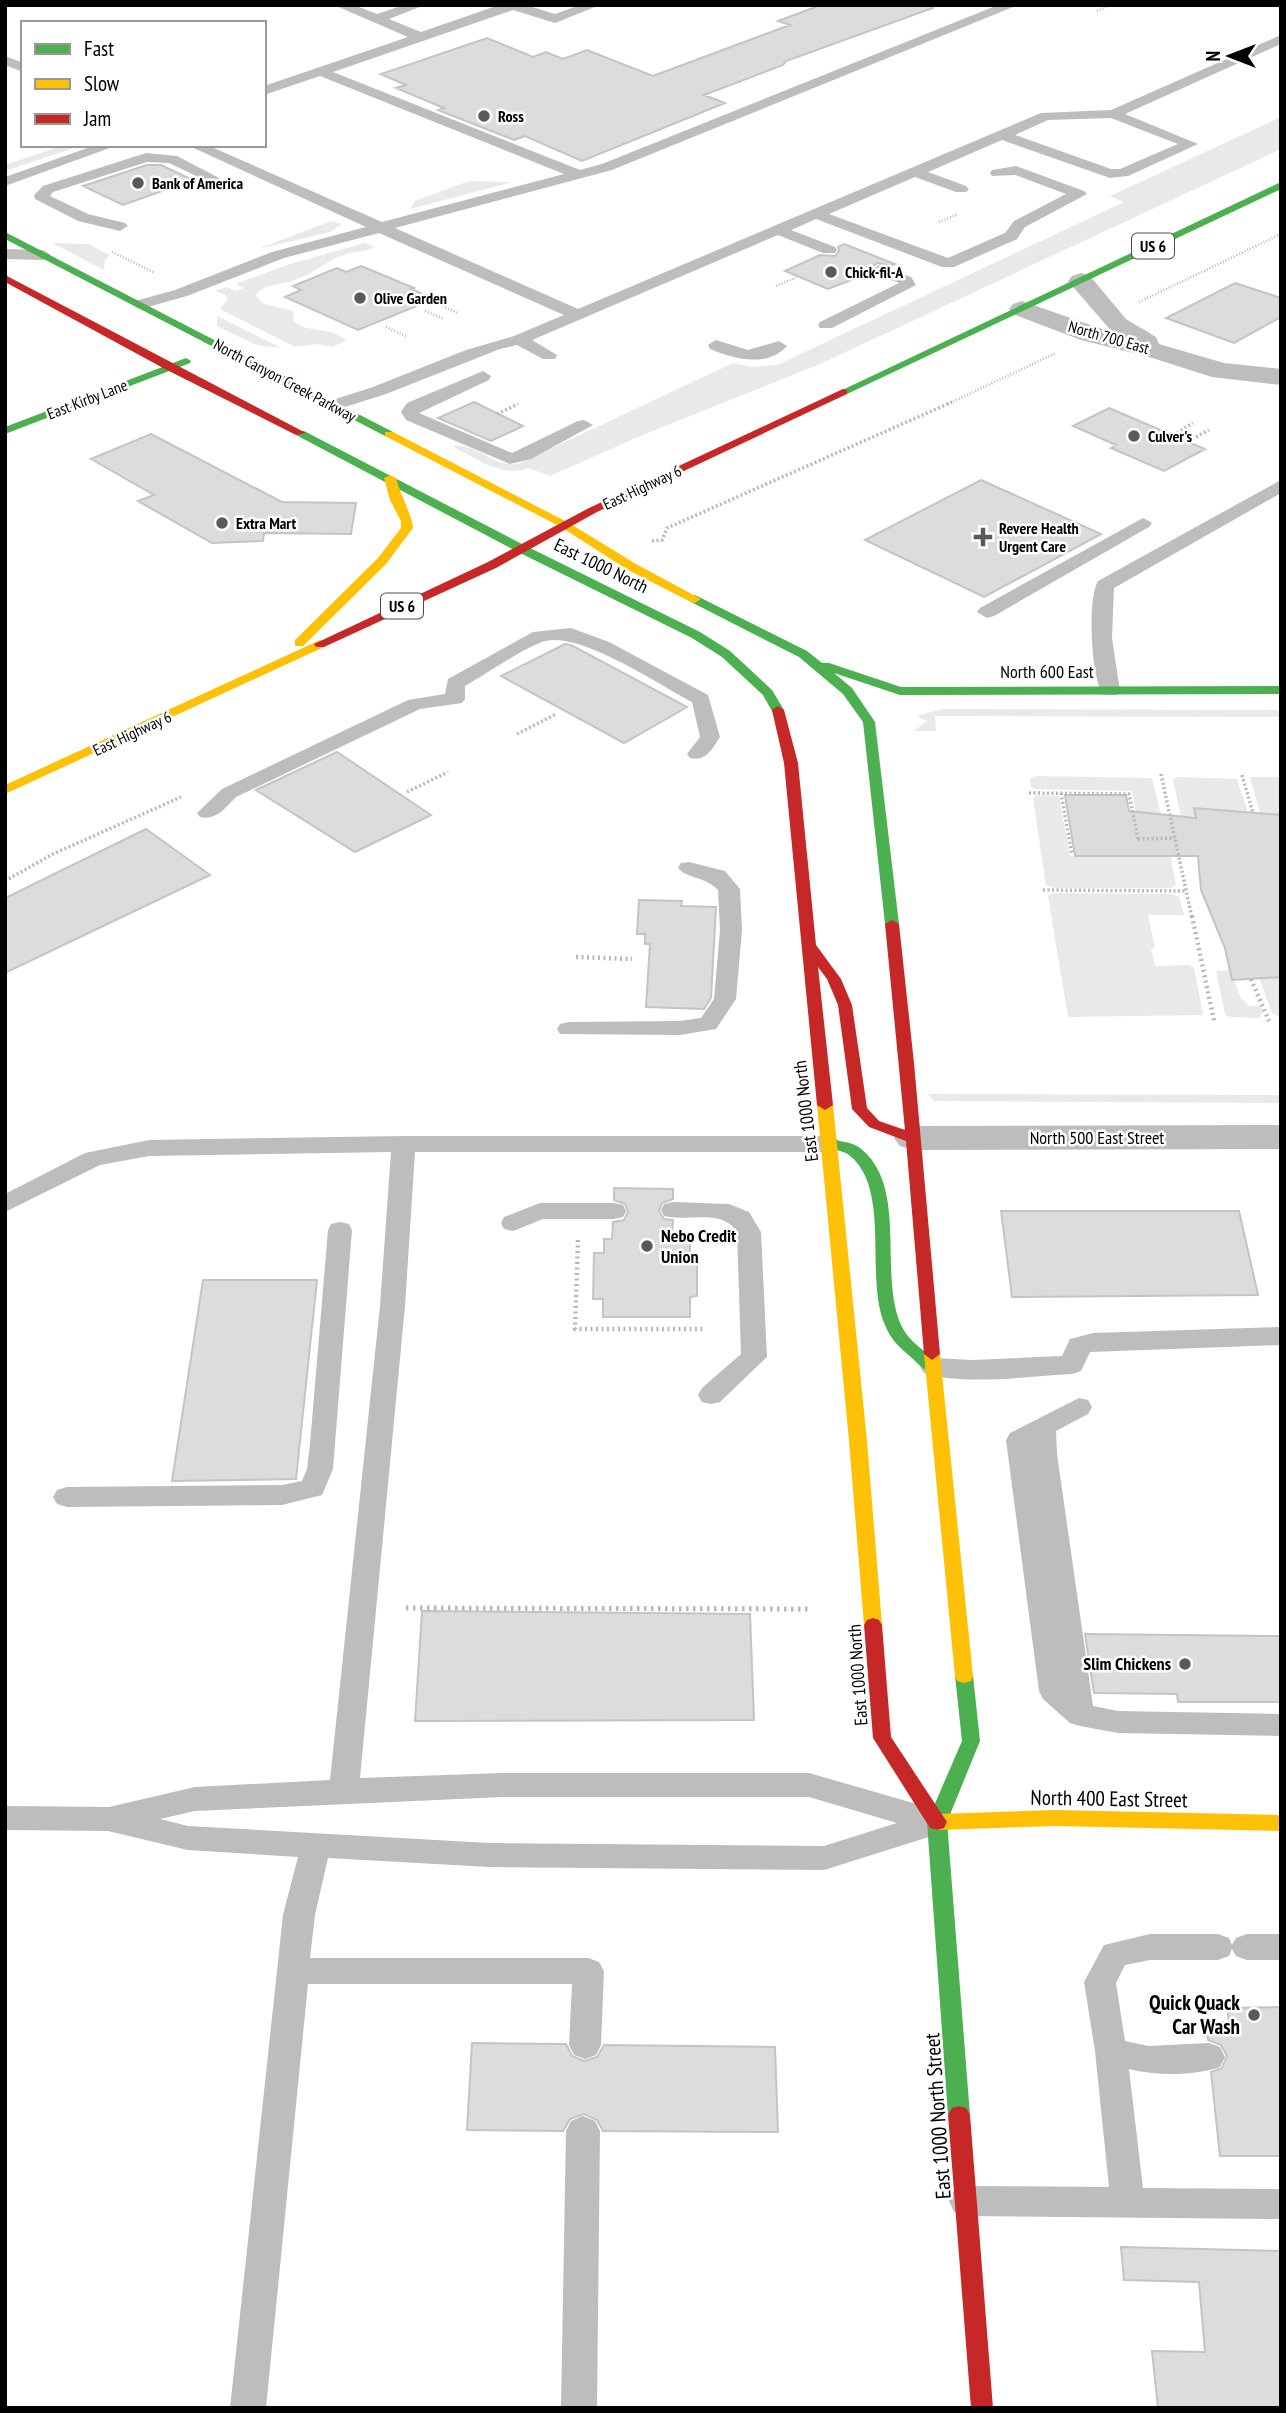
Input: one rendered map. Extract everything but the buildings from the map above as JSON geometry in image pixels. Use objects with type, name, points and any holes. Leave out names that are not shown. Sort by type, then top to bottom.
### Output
[{"type":"main road","name":"East Highway 6","points":[[5,790],[481,570],[565,525],[1281,185]]},
{"type":"main road","name":"North Canyon Creek Parkway","points":[[5,235],[565,525]]},
{"type":"main road","points":[[5,271],[29,273]]},
{"type":"main road","points":[[5,278],[169,367],[390,478],[520,548]]},
{"type":"main road","points":[[108,306],[141,304]]},
{"type":"main road","name":"East Kirby Lane","points":[[5,431],[186,360],[201,359]]},
{"type":"main road","points":[[288,400],[332,406]]},
{"type":"main road","points":[[283,660],[382,561],[407,527],[390,478]]},
{"type":"main road","name":"East 1000 North","points":[[565,525],[632,567],[818,663],[848,691],[879,714],[933,1367],[971,1741],[937,1822]]},
{"type":"main road","name":"East 1000 North","points":[[520,548],[696,635],[726,654],[768,693],[778,710],[790,763],[822,1097],[829,1144],[862,1482],[882,1738],[937,1822]]},
{"type":"main road","name":"North 600 East","points":[[818,663],[900,691],[1281,691]]},
{"type":"main road","points":[[879,714],[900,691]]},
{"type":"main road","points":[[808,944],[828,966],[848,1015],[861,1115],[878,1127],[913,1138]]},
{"type":"main road","points":[[829,1144],[855,1152],[872,1172],[877,1193],[890,1321],[908,1347],[933,1367]]},
{"type":"main road","name":"North 400 East Street","points":[[937,1822],[1055,1818],[1281,1823]]},
{"type":"main road","name":"East 1000 North Street","points":[[937,1822],[982,2408]]},
{"type":"street","name":"North 700 East","points":[[1081,281],[1117,324],[1157,351]]},
{"type":"street","name":"North 700 East","points":[[1022,309],[1090,335],[1221,370],[1281,377]]},
{"type":"street","name":"North 500 East Street","points":[[913,1138],[1281,1137]]},
{"type":"lane","points":[[341,5],[419,36]]},
{"type":"lane","points":[[376,19],[418,5]]},
{"type":"lane","points":[[266,90],[512,5],[555,19],[593,5]]},
{"type":"lane","points":[[141,304],[181,293],[278,255],[443,209],[580,175],[739,116],[780,95],[1011,5]]},
{"type":"lane","points":[[332,406],[366,398],[480,349],[519,340],[999,134],[1046,116],[1113,114],[1281,39]]},
{"type":"lane","points":[[5,60],[21,67]]},
{"type":"lane","points":[[319,71],[580,175]]},
{"type":"lane","points":[[999,134],[1110,174],[1123,173],[1191,145],[1113,114]]},
{"type":"lane","points":[[5,182],[105,147]]},
{"type":"lane","points":[[198,147],[578,315]]},
{"type":"lane","points":[[120,226],[83,218],[43,199],[42,195],[48,189],[146,157],[172,159],[213,178]]},
{"type":"lane","points":[[816,214],[948,264],[1076,207],[1084,199],[1079,194],[1016,170],[997,173]]},
{"type":"lane","points":[[913,172],[961,189]]},
{"type":"lane","points":[[778,230],[829,250]]},
{"type":"lane","points":[[5,254],[43,255]]},
{"type":"lane","points":[[826,325],[908,285],[905,281],[879,270]]},
{"type":"lane","points":[[519,340],[549,355]]},
{"type":"lane","points":[[372,425],[376,407],[495,356],[519,340]]},
{"type":"lane","points":[[716,345],[734,354],[749,356],[779,346]]},
{"type":"lane","points":[[483,376],[413,407],[410,411],[412,416],[510,460],[584,425]]},
{"type":"lane","points":[[1110,691],[1104,664],[1101,614],[1105,585],[1281,485]]},
{"type":"lane","points":[[987,612],[1143,523]]},
{"type":"lane","points":[[207,813],[229,793],[415,704],[455,699],[455,683],[540,636],[571,634],[602,646],[701,699],[710,737],[697,754]]},
{"type":"lane","points":[[568,1029],[680,1028],[708,1024],[724,999],[731,930],[729,889],[717,876],[689,868]]},
{"type":"lane","points":[[344,1791],[388,1375],[401,1212],[403,1144]]},
{"type":"lane","points":[[5,1204],[94,1158],[149,1147],[829,1144]]},
{"type":"lane","points":[[673,1210],[720,1210],[740,1218],[749,1232],[754,1357],[712,1395]]},
{"type":"lane","points":[[513,1223],[540,1211],[614,1211]]},
{"type":"lane","points":[[67,1497],[282,1495],[312,1488],[320,1469],[340,1230]]},
{"type":"lane","points":[[933,1367],[973,1369],[1072,1365],[1079,1345],[1093,1342],[1281,1336]]},
{"type":"lane","points":[[1079,1407],[1019,1440],[1053,1692],[1080,1715],[1118,1723],[1281,1725]]},
{"type":"lane","points":[[108,1819],[195,1799],[344,1791],[503,1785],[809,1785],[937,1822]]},
{"type":"lane","points":[[5,1818],[108,1819],[188,1838],[489,1855],[824,1858],[937,1822]]},
{"type":"lane","points":[[248,2408],[299,1915],[316,1846]]},
{"type":"lane","points":[[1128,2203],[1111,2051],[1100,1982],[1115,1955],[1150,1947],[1281,1947]]},
{"type":"lane","points":[[293,1971],[588,1971],[585,2045]]},
{"type":"lane","points":[[1111,2051],[1148,2060],[1209,2057]]},
{"type":"lane","points":[[579,2408],[583,2131]]},
{"type":"lane","points":[[966,2201],[1281,2204]]},
{"type":"path","points":[[1097,11],[1111,5]]},
{"type":"path","points":[[939,222],[966,212]]},
{"type":"path","points":[[1132,307],[1281,234]]},
{"type":"path","points":[[776,286],[796,278]]},
{"type":"path","points":[[440,304],[458,313]]},
{"type":"path","points":[[425,311],[444,319]]},
{"type":"path","points":[[386,327],[406,336]]},
{"type":"path","points":[[654,540],[662,540],[667,528],[701,512],[886,433],[1063,349]]},
{"type":"path","points":[[498,414],[518,404]]},
{"type":"path","points":[[1177,433],[1193,423]]},
{"type":"path","points":[[1192,439],[1209,430]]},
{"type":"path","points":[[517,734],[556,714]]},
{"type":"path","points":[[407,792],[449,772]]},
{"type":"path","points":[[1161,774],[1214,1021]]},
{"type":"path","points":[[1242,775],[1253,813]]},
{"type":"path","points":[[1028,793],[1129,794],[1137,839],[1175,838]]},
{"type":"path","points":[[1061,793],[1072,855]]},
{"type":"path","points":[[1043,890],[1187,891]]},
{"type":"path","points":[[576,957],[632,958]]},
{"type":"path","points":[[1251,979],[1269,1021]]},
{"type":"path","points":[[578,1235],[575,1329],[704,1329]]},
{"type":"path","points":[[406,1608],[812,1609]]},
{"type":"shaded area","points":[[1281,117],[1281,149],[820,364],[645,434],[550,476],[528,468],[498,469],[452,446],[469,448],[501,462],[518,464],[733,363],[750,367],[777,365],[1124,202],[1110,196]]},
{"type":"shaded area","points":[[58,147],[77,147],[5,171],[5,165]]},
{"type":"shaded area","points":[[469,181],[513,182],[410,209],[415,201]]},
{"type":"shaded area","points":[[331,221],[342,224],[330,232],[258,249]]},
{"type":"shaded area","points":[[52,243],[88,244],[110,255],[105,260],[104,270]]},
{"type":"shaded area","points":[[365,243],[375,247],[348,253],[302,277],[263,289],[256,296],[264,304],[293,311],[294,322],[300,326],[335,333],[346,341],[332,347],[317,344],[295,347],[220,309],[228,299],[224,294],[215,291],[227,287],[235,291],[244,288],[236,284],[290,264]]},
{"type":"shaded area","points":[[217,316],[281,348],[256,345],[217,326]]},
{"type":"shaded area","points":[[942,709],[1281,710],[1281,717],[935,716],[936,731],[914,731],[927,721],[917,716]]},
{"type":"shaded area","points":[[1035,776],[1152,778],[1165,832],[1140,836],[1132,791],[1035,789],[1031,787],[1030,779]]},
{"type":"shaded area","points":[[1177,777],[1237,779],[1248,812],[1195,808],[1196,816],[1181,816],[1173,780]]},
{"type":"shaded area","points":[[1250,777],[1281,777],[1281,815],[1260,813]]},
{"type":"shaded area","points":[[1036,795],[1059,796],[1070,856],[1111,857],[1168,844],[1176,885],[1171,888],[1054,888],[1046,885],[1033,799]]},
{"type":"shaded area","points":[[1052,893],[1172,894],[1179,897],[1184,915],[1148,915],[1155,948],[1151,949],[1155,966],[1189,965],[1194,968],[1203,1015],[1068,1017],[1048,896]]},
{"type":"shaded area","points":[[1230,970],[1241,998],[1249,1006],[1260,1006],[1263,1012],[1259,1018],[1230,1017],[1225,1014],[1216,971]]},
{"type":"shaded area","points":[[1281,977],[1281,1017],[1272,1013],[1259,978]]},
{"type":"shaded area","points":[[928,1094],[1281,1095],[1281,1103],[934,1101]]},
{"type":"traffic: fast","points":[[843,392],[1281,185]]},
{"type":"traffic: fast","points":[[5,235],[389,434]]},
{"type":"traffic: fast","points":[[5,431],[186,361]]},
{"type":"traffic: fast","points":[[300,433],[520,548],[696,635],[726,654],[768,693],[778,710]]},
{"type":"traffic: fast","points":[[695,599],[803,654],[848,691],[869,722],[892,924]]},
{"type":"traffic: fast","points":[[825,666],[900,691],[1281,690]]},
{"type":"traffic: fast","points":[[829,1144],[852,1150],[868,1166],[876,1186],[880,1208],[886,1305],[892,1324],[905,1342],[933,1367]]},
{"type":"traffic: fast","points":[[959,2115],[937,1822],[971,1741],[964,1676]]},
{"type":"traffic: slow","points":[[389,434],[565,525],[632,567],[695,599]]},
{"type":"traffic: slow","points":[[299,643],[382,561],[407,528],[407,521],[396,500],[390,478]]},
{"type":"traffic: slow","points":[[5,790],[320,644]]},
{"type":"traffic: slow","points":[[825,1105],[873,1625]]},
{"type":"traffic: slow","points":[[932,1354],[964,1676]]},
{"type":"traffic: slow","points":[[937,1822],[1055,1818],[1281,1823]]},
{"type":"traffic: jam","points":[[5,278],[169,367],[300,433]]},
{"type":"traffic: jam","points":[[320,644],[492,565],[593,510],[843,392]]},
{"type":"traffic: jam","points":[[778,710],[791,763],[825,1105]]},
{"type":"traffic: jam","points":[[892,924],[932,1354]]},
{"type":"traffic: jam","points":[[812,948],[834,979],[845,1005],[860,1109],[874,1124],[913,1138]]},
{"type":"traffic: jam","points":[[873,1625],[882,1738],[937,1822]]},
{"type":"traffic: jam","points":[[959,2115],[982,2408]]},
{"type":"place","name":"Ross","points":[[484,116]]},
{"type":"place","name":"Bank of America","points":[[138,183]]},
{"type":"place","name":"Chick-fil-A","points":[[831,272]]},
{"type":"place","name":"Olive Garden","points":[[360,298]]},
{"type":"place","name":"Culver's","points":[[1134,436]]},
{"type":"place","name":"Extra Mart","points":[[222,523]]},
{"type":"place","name":"Revere Health Urgent Care","points":[[983,537]]},
{"type":"place","name":"Nebo Credit Union","points":[[647,1246]]},
{"type":"place","name":"Slim Chickens","points":[[1185,1664]]},
{"type":"place","name":"Quick Quack Car Wash","points":[[1254,2015]]}]
